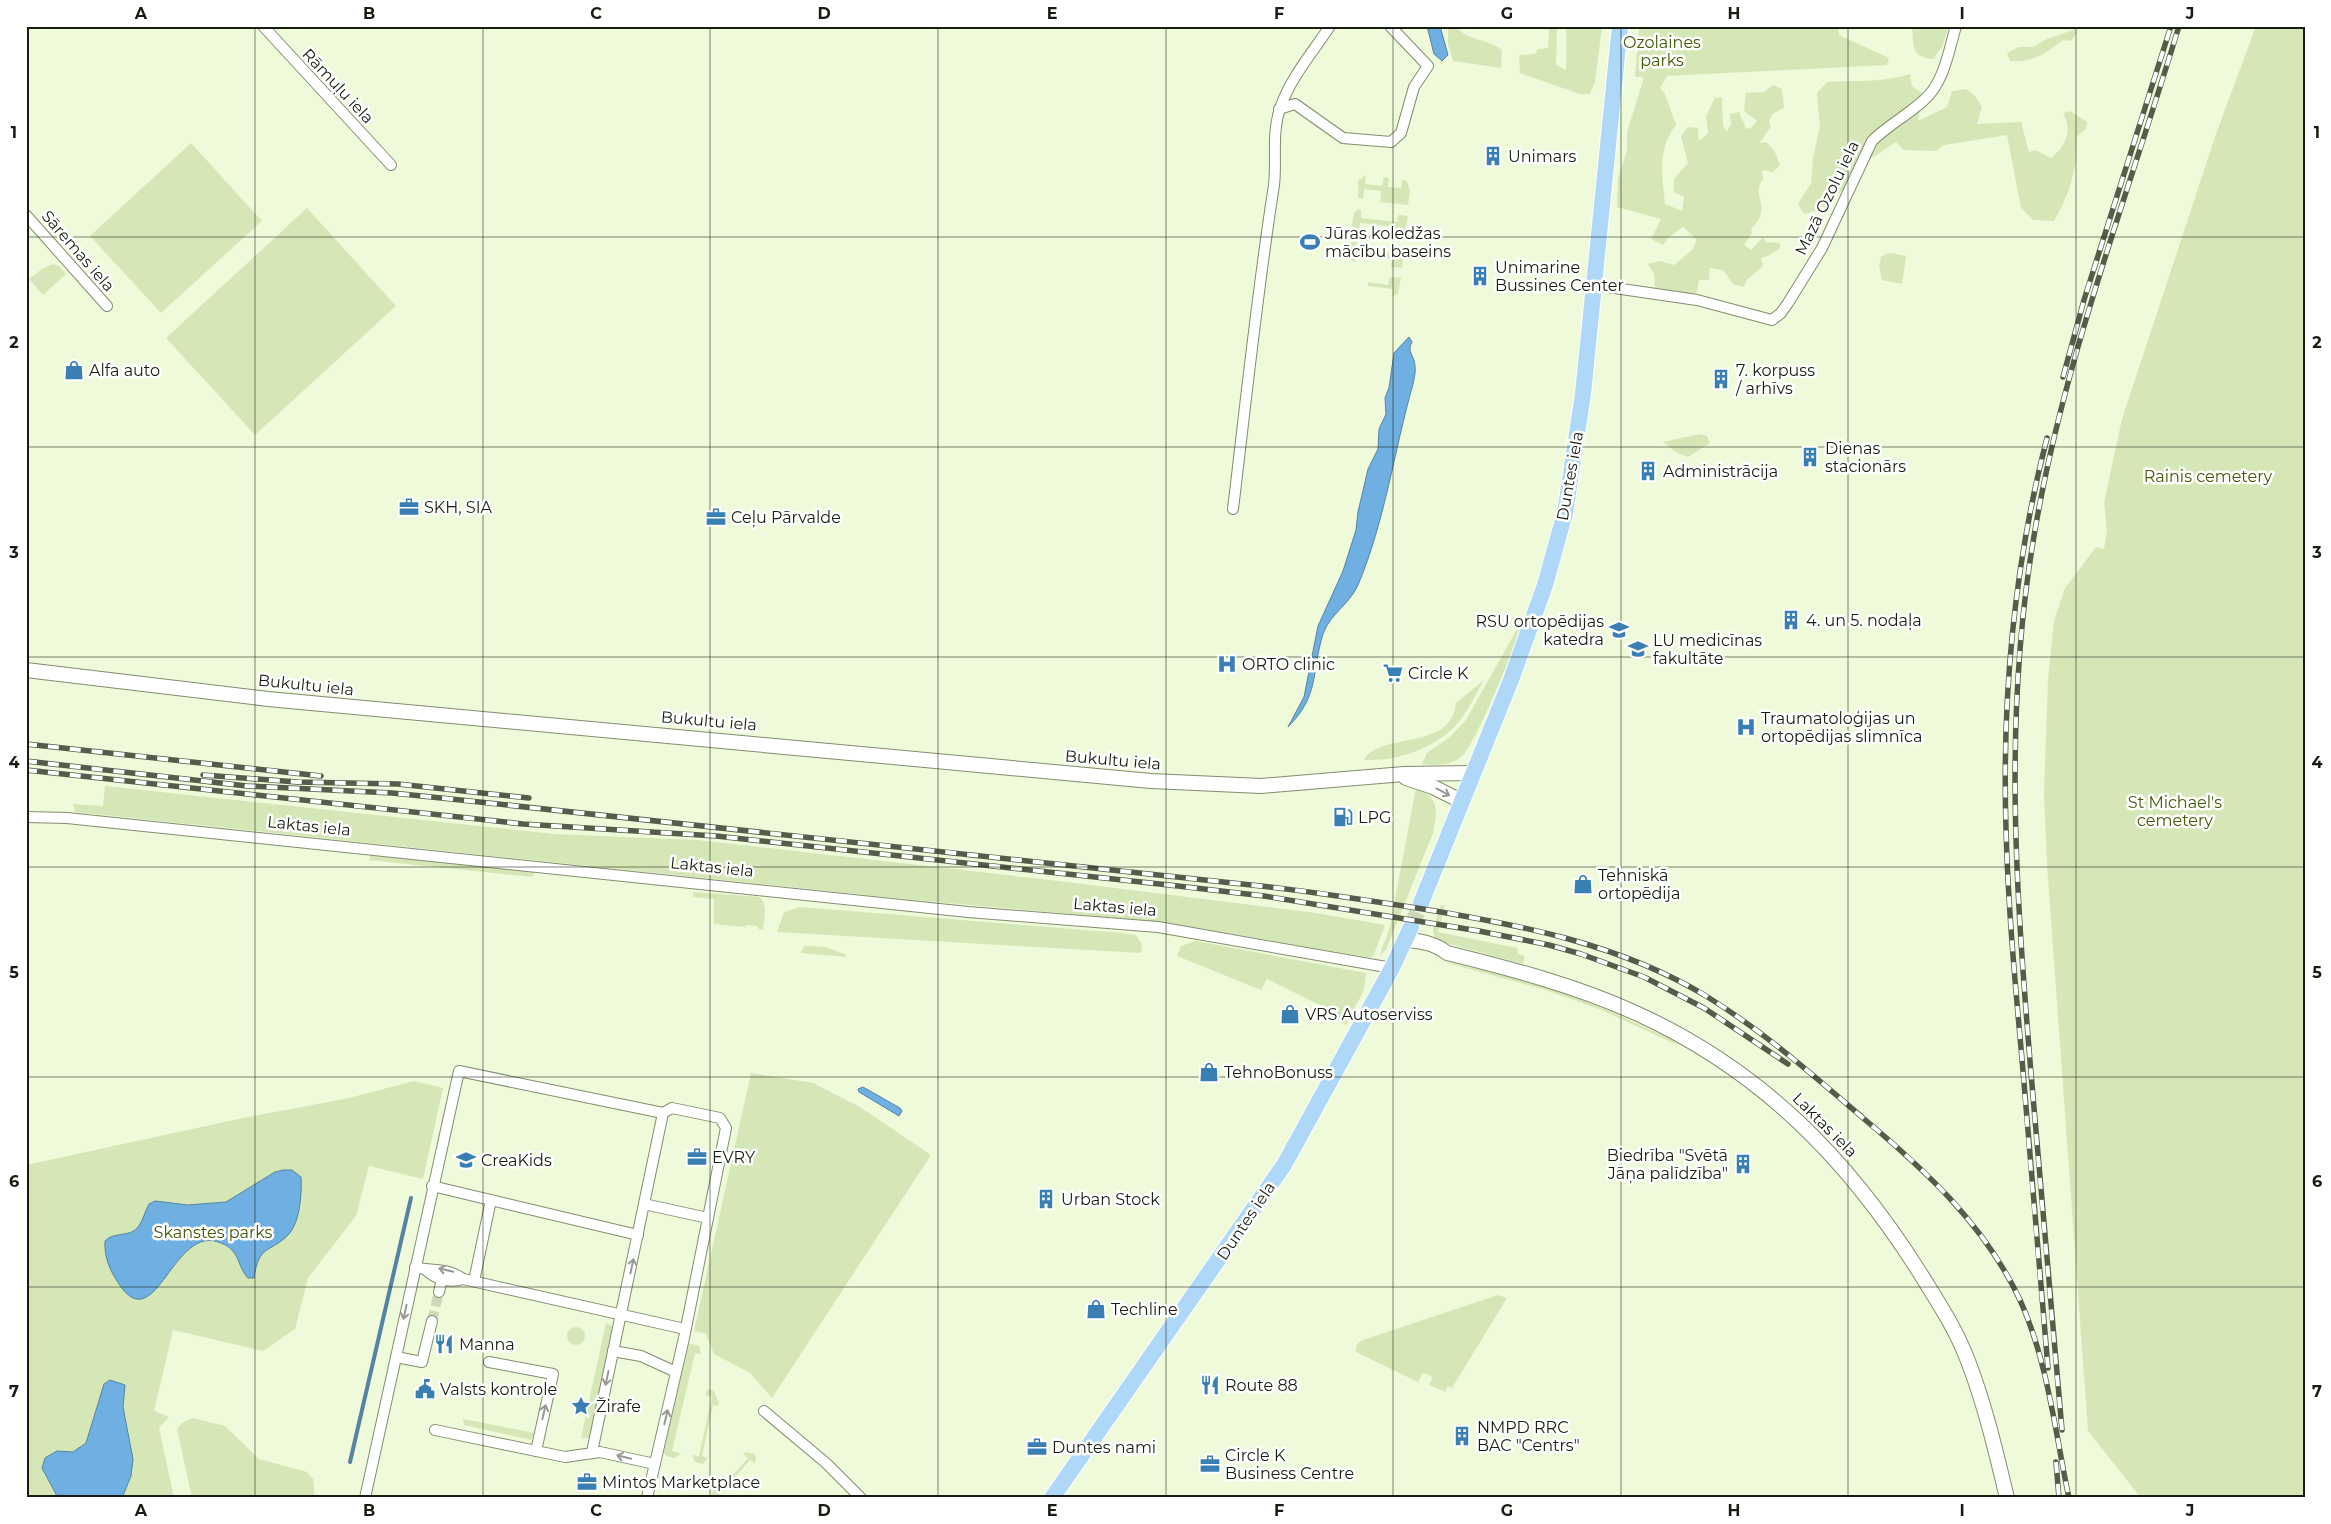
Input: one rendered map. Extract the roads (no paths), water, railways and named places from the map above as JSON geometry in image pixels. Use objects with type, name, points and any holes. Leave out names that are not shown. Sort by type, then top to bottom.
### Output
[{"type":"main road","name":"Duntes iela","points":[[1421,903],[1472,773],[1512,680],[1554,558],[1563,522],[1578,428],[1620,26]]},
{"type":"main road","name":"Duntes iela","points":[[1052,1498],[1284,1165],[1392,968],[1409,933]]},
{"type":"street","name":"Rāmuļu iela","points":[[263,26],[391,165]]},
{"type":"street","points":[[1233,509],[1262,258],[1275,173],[1274,148],[1280,109],[1288,88],[1330,26]]},
{"type":"street","points":[[1280,109],[1295,104],[1343,138],[1391,142],[1401,133],[1414,87],[1428,66],[1390,26]]},
{"type":"street","name":"Mazā Ozolu iela","points":[[1594,285],[1682,297],[1772,320],[1788,304],[1822,248],[1872,140],[1886,127],[1925,100],[1932,91],[1943,69],[1956,26]]},
{"type":"street","name":"Sāremas iela","points":[[26,215],[106,306]]},
{"type":"street","name":"Bukultu iela","points":[[26,670],[268,699],[1151,781],[1261,786],[1390,775],[1472,773]]},
{"type":"street","name":"Bukultu iela","points":[[1390,775],[1426,784],[1461,801]]},
{"type":"street","name":"Laktas iela","points":[[26,817],[67,818],[968,912],[1158,927],[1392,968]]},
{"type":"street","name":"Laktas iela","points":[[1409,933],[1447,953],[1567,985],[1647,1018],[1722,1061],[1753,1082],[1799,1122],[1847,1171],[1868,1197],[1894,1232],[1954,1328],[1980,1394],[2007,1498]]},
{"type":"street","points":[[365,1498],[432,1186],[459,1071],[663,1113],[672,1108],[720,1118],[726,1128],[676,1372],[647,1498]]},
{"type":"street","points":[[592,1452],[663,1113]]},
{"type":"street","points":[[432,1186],[638,1235]]},
{"type":"street","points":[[474,1281],[492,1200]]},
{"type":"street","points":[[644,1204],[708,1218]]},
{"type":"street","points":[[415,1268],[426,1270],[435,1268],[455,1272],[463,1279]]},
{"type":"street","points":[[426,1270],[433,1277],[454,1282],[463,1279],[474,1281],[685,1329]]},
{"type":"street","points":[[439,1292],[442,1279]]},
{"type":"street","points":[[396,1357],[422,1362],[432,1321]]},
{"type":"street","points":[[613,1350],[641,1356],[676,1372]]},
{"type":"street","points":[[489,1362],[553,1374],[536,1451]]},
{"type":"street","points":[[764,1412],[826,1463],[861,1498]]},
{"type":"street","points":[[435,1430],[565,1457],[592,1452],[655,1464]]},
{"type":"water","points":[[1427,26],[1440,26],[1448,55],[1442,61],[1434,54]]},
{"type":"water","points":[[1409,337],[1412,342],[1410,351],[1415,363],[1415,375],[1375,536],[1358,585],[1350,598],[1326,627],[1319,648],[1310,694],[1298,715],[1288,727],[1304,697],[1318,626],[1343,571],[1356,530],[1358,512],[1368,469],[1378,449],[1379,429],[1386,414],[1385,398],[1389,388],[1394,353]]},
{"type":"water","points":[[863,1087],[900,1108],[902,1111],[899,1116],[859,1092],[858,1089]]},
{"type":"water","points":[[292,1170],[301,1177],[301,1199],[298,1215],[289,1234],[262,1254],[256,1267],[254,1278],[248,1278],[235,1254],[227,1246],[221,1243],[204,1241],[190,1248],[155,1290],[144,1298],[132,1297],[119,1284],[108,1264],[105,1241],[113,1236],[135,1230],[149,1204],[155,1201],[188,1205],[226,1202],[275,1172]]},
{"type":"water","points":[[110,1380],[125,1385],[123,1407],[133,1459],[131,1476],[122,1498],[58,1498],[42,1468],[45,1458],[57,1451],[73,1452],[86,1443],[104,1384]]},
{"type":"waterway","points":[[350,1462],[411,1198]]},
{"type":"tunnel","points":[[1411,927],[1421,903]]},
{"type":"tunnel","points":[[432,1321],[439,1292]]},
{"type":"railway","points":[[2063,377],[2084,300],[2171,26]]},
{"type":"railway","points":[[2062,1430],[2031,1073],[2017,871],[2015,738],[2018,671],[2024,604],[2046,471],[2079,343],[2098,279],[2179,26]]},
{"type":"railway","points":[[2047,438],[2026,534],[2018,583],[2009,681],[2005,780],[2012,944],[2048,1368]]},
{"type":"railway","points":[[26,744],[321,776]]},
{"type":"railway","points":[[26,761],[247,786],[392,793],[1270,887],[1459,915],[1532,930],[1604,950],[1673,978],[1706,996],[1748,1024],[1787,1054],[1886,1138],[1952,1200],[1989,1247],[2006,1273],[2030,1324],[2050,1397],[2069,1498]]},
{"type":"railway","points":[[26,770],[523,824],[716,836],[1178,886],[1264,896],[1479,931],[1549,945],[1581,954],[1644,977],[1704,1008],[1788,1064]]},
{"type":"railway","points":[[203,775],[297,782],[398,784],[529,798]]},
{"type":"railway","points":[[2056,1462],[2059,1498]]},
{"type":"place","name":"Unimars","points":[[1493,156]]},
{"type":"place","name":"Jūras koledžas mācību baseins","points":[[1310,242]]},
{"type":"place","name":"Unimarine Bussines Center","points":[[1480,276]]},
{"type":"place","name":"Alfa auto","points":[[74,370]]},
{"type":"place","name":"7. korpuss / arhīvs","points":[[1721,379]]},
{"type":"place","name":"Dienas stacionārs","points":[[1810,457]]},
{"type":"place","name":"Administrācija","points":[[1648,471]]},
{"type":"place","name":"SKH, SIA","points":[[409,507]]},
{"type":"place","name":"Ceļu Pārvalde","points":[[716,517]]},
{"type":"place","name":"4. un 5. nodaļa","points":[[1791,620]]},
{"type":"place","name":"RSU ortopēdijas katedra","points":[[1619,630]]},
{"type":"place","name":"LU medicīnas fakultāte","points":[[1638,649]]},
{"type":"place","name":"ORTO clinic","points":[[1227,664]]},
{"type":"place","name":"Circle K","points":[[1393,673]]},
{"type":"place","name":"Traumatoloģijas un ortopēdijas slimnīca","points":[[1746,727]]},
{"type":"place","name":"LPG","points":[[1343,817]]},
{"type":"place","name":"Tehniskā ortopēdija","points":[[1583,884]]},
{"type":"place","name":"VRS Autoserviss","points":[[1290,1014]]},
{"type":"place","name":"TehnoBonuss","points":[[1209,1072]]},
{"type":"place","name":"EVRY","points":[[697,1157]]},
{"type":"place","name":"CreaKids","points":[[466,1160]]},
{"type":"place","name":"Biedrība \"Svētā Jāņa palīdzība\"","points":[[1743,1164]]},
{"type":"place","name":"Urban Stock","points":[[1046,1199]]},
{"type":"place","name":"Techline","points":[[1096,1309]]},
{"type":"place","name":"Manna","points":[[444,1344]]},
{"type":"place","name":"Route 88","points":[[1210,1385]]},
{"type":"place","name":"Valsts kontrole","points":[[425,1389]]},
{"type":"place","name":"Žirafe","points":[[581,1406]]},
{"type":"place","name":"NMPD RRC BAC \"Centrs\"","points":[[1462,1436]]},
{"type":"place","name":"Duntes nami","points":[[1037,1447]]},
{"type":"place","name":"Circle K Business Centre","points":[[1210,1464]]},
{"type":"place","name":"Mintos Marketplace","points":[[587,1482]]},
{"type":"park label","name":"Ozolaines parks","points":[[1662,51]]},
{"type":"park label","name":"Rainis cemetery","points":[[2208,476]]},
{"type":"park label","name":"St Michael's cemetery","points":[[2175,811]]},
{"type":"park label","name":"Skanstes parks","points":[[213,1232]]}]
